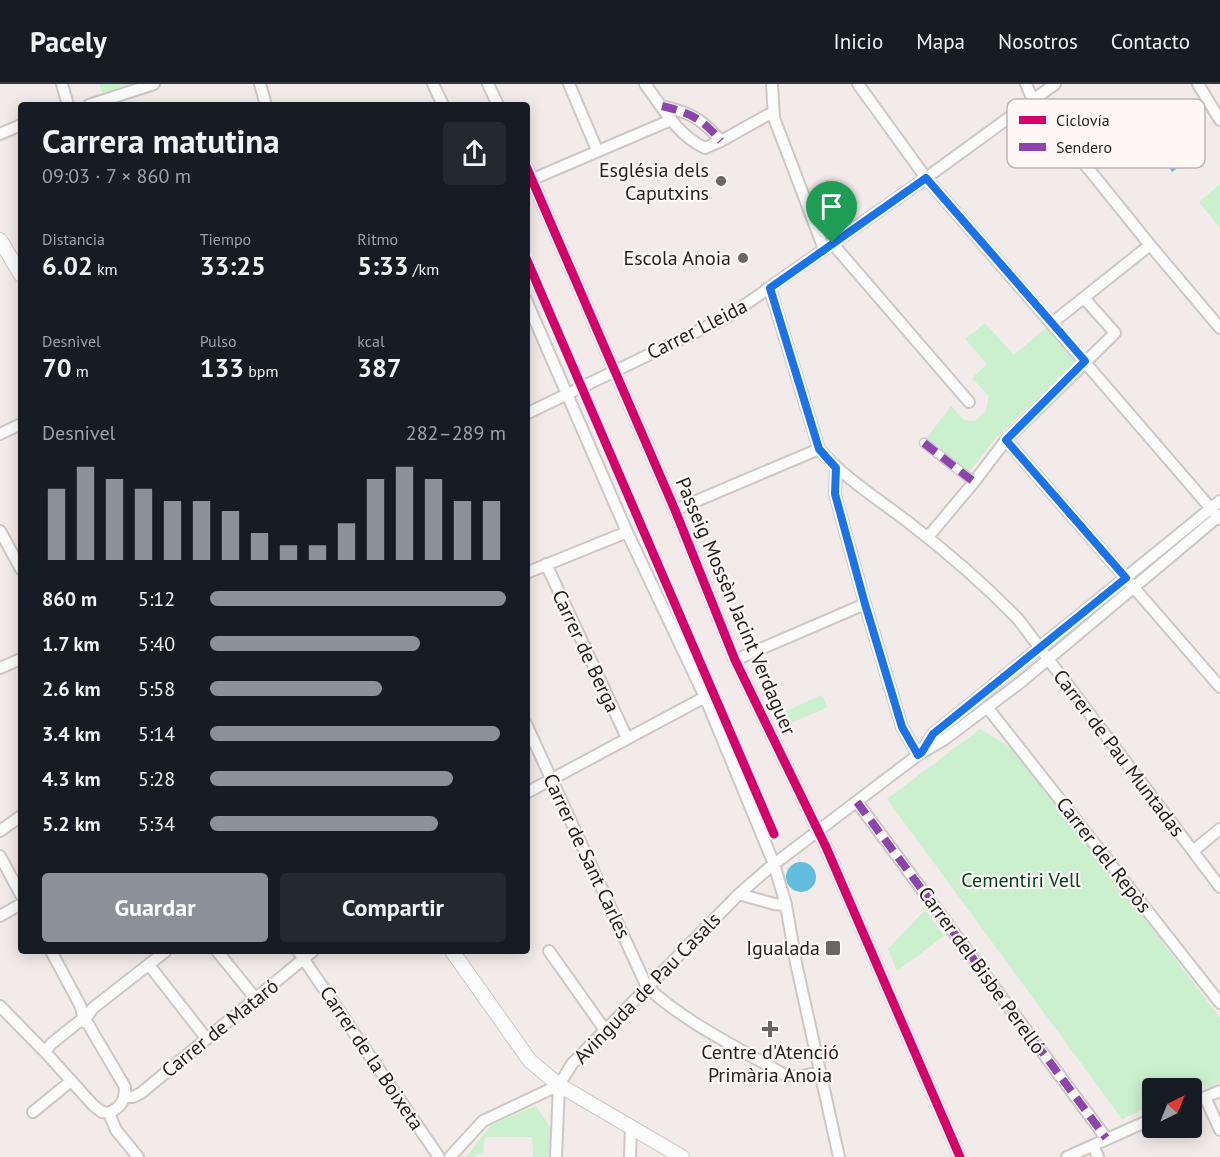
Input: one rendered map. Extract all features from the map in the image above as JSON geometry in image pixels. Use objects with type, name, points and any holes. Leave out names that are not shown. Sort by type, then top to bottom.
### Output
[{"type":"street","points":[[62,84],[67,102]]},
{"type":"street","points":[[98,102],[154,84]]},
{"type":"street","points":[[260,84],[265,102]]},
{"type":"street","points":[[433,84],[441,102]]},
{"type":"street","points":[[488,84],[497,102]]},
{"type":"street","points":[[569,84],[597,150]]},
{"type":"street","points":[[645,84],[671,120],[692,142],[705,148],[774,112]]},
{"type":"street","points":[[772,84],[774,118],[828,246],[969,402]]},
{"type":"street","points":[[858,84],[926,178],[1218,512]]},
{"type":"street","points":[[1026,84],[1033,99]]},
{"type":"street","name":"Carrer Lleida","points":[[1034,99],[1055,84]]},
{"type":"street","points":[[1198,84],[1220,120]]},
{"type":"street","points":[[662,106],[685,112],[706,123],[722,141]]},
{"type":"street","name":"Carrer Lleida","points":[[530,412],[729,316],[1007,119]]},
{"type":"street","points":[[530,190],[535,184],[597,150],[671,120]]},
{"type":"street","points":[[0,134],[18,130]]},
{"type":"street","points":[[1088,168],[1220,328]]},
{"type":"street","name":"Passeig Mossèn Jacint Verdaguer","points":[[530,174],[675,510],[735,660],[818,831],[960,1157]]},
{"type":"street","points":[[0,240],[18,270]]},
{"type":"street","points":[[1052,323],[1150,245]]},
{"type":"street","points":[[675,510],[819,449],[770,288]]},
{"type":"street","points":[[928,537],[1006,440],[1115,333],[1084,298]]},
{"type":"street","points":[[530,310],[627,532],[705,697],[774,864],[786,905],[796,963],[839,1157]]},
{"type":"street","points":[[0,434],[18,425]]},
{"type":"street","points":[[1006,440],[1220,687]]},
{"type":"street","points":[[924,443],[974,482]]},
{"type":"street","name":"Carrer de Pau Muntadas","points":[[819,449],[836,468],[928,537],[986,585],[1018,619],[1220,887]]},
{"type":"street","points":[[836,468],[835,494],[865,604],[902,727],[920,753]]},
{"type":"street","points":[[835,494],[848,487],[853,480]]},
{"type":"street","name":"Avinguda de Pau Casals","points":[[920,753],[933,734],[1218,512]]},
{"type":"street","points":[[0,531],[18,564]]},
{"type":"street","points":[[530,571],[627,532]]},
{"type":"street","name":"Carrer de Berga","points":[[546,564],[627,738]]},
{"type":"street","name":"Avinguda de Pau Casals","points":[[559,1084],[572,1064],[739,894],[774,864],[920,753],[945,739],[1049,660],[1130,582]]},
{"type":"street","points":[[735,660],[865,604]]},
{"type":"street","points":[[0,668],[18,660]]},
{"type":"street","points":[[530,791],[705,697]]},
{"type":"street","name":"Carrer del Repòs","points":[[987,707],[1220,1004]]},
{"type":"street","name":"Carrer de Sant Carles","points":[[530,733],[647,987]]},
{"type":"street","name":"Carrer del Bisbe Perelló","points":[[857,802],[1106,1138]]},
{"type":"street","points":[[0,831],[18,818]]},
{"type":"street","points":[[1193,851],[1220,829]]},
{"type":"street","points":[[0,856],[18,889]]},
{"type":"street","points":[[739,894],[786,905]]},
{"type":"street","points":[[0,916],[18,906]]},
{"type":"street","points":[[549,951],[605,1030]]},
{"type":"street","points":[[53,954],[81,1007],[84,1021],[88,1024],[124,1087],[125,1097]]},
{"type":"street","points":[[47,1054],[47,1049],[51,1044],[74,1024],[84,1021],[93,1008],[162,954]]},
{"type":"street","points":[[220,954],[255,999]]},
{"type":"street","name":"Carrer de Mataró","points":[[109,1113],[121,1106],[125,1097],[133,1097],[141,1093],[255,999],[305,954]]},
{"type":"street","name":"Carrer de la Boixeta","points":[[305,954],[439,1157]]},
{"type":"street","points":[[454,954],[530,1061],[559,1084],[682,1157]]},
{"type":"street","points":[[149,964],[206,1038]]},
{"type":"street","points":[[647,987],[661,1000],[692,1021],[783,1074],[798,1077],[819,1072]]},
{"type":"street","points":[[0,1006],[93,1105],[102,1112],[109,1113],[116,1130],[138,1157]]},
{"type":"street","points":[[33,1112],[71,1081]]},
{"type":"street","points":[[450,1157],[483,1120],[559,1084]]},
{"type":"street","points":[[556,1157],[559,1084]]},
{"type":"street","points":[[1202,1098],[1220,1091]]},
{"type":"street","points":[[1205,1097],[1220,1130]]},
{"type":"street","points":[[1067,1157],[1142,1123]]},
{"type":"street","points":[[630,1157],[631,1126]]},
{"type":"street","points":[[1093,1145],[1098,1157]]},
{"type":"green space","points":[[99,84],[133,84],[103,93]]},
{"type":"green space","points":[[1220,184],[1220,228],[1199,202]]},
{"type":"green space","points":[[985,323],[1014,355],[1047,327],[1076,361],[995,439],[968,473],[926,439],[951,406],[964,420],[975,421],[986,411],[989,396],[972,378],[987,364],[965,339]]},
{"type":"green space","points":[[822,695],[828,707],[784,726],[779,714]]},
{"type":"green space","name":"Cementiri Vell","points":[[980,729],[1018,752],[1220,1018],[1220,1082],[1209,1088],[1202,1084],[1202,1078],[1142,1078],[1142,1110],[1122,1119],[887,799]]},
{"type":"green space","points":[[925,910],[944,936],[897,971],[888,949]]},
{"type":"green space","points":[[536,1106],[550,1127],[550,1157],[533,1157],[532,1137],[486,1137],[483,1154],[466,1157],[491,1125]]},
{"type":"water","points":[[801,862],[807,863],[815,871],[815,883],[807,891],[801,892],[795,891],[787,883],[786,877],[787,871],[795,863]]},
{"type":"marked path","points":[[662,106],[695,118],[721,141]]},
{"type":"marked path","points":[[924,443],[974,482]]},
{"type":"marked path","points":[[857,802],[1106,1138]]},
{"type":"cycle path","points":[[530,175],[675,510],[735,660],[826,847],[960,1157]]},
{"type":"cycle path","points":[[530,267],[774,834]]},
{"type":"place","name":"Església dels Caputxins","points":[[721,181]]},
{"type":"place","name":"Escola Anoia","points":[[743,258]]},
{"type":"place","name":"Igualada","points":[[833,948]]},
{"type":"place","name":"Centre d'Atenció Primària Anoia","points":[[770,1029]]},
{"type":"route","points":[[926,178],[1085,361],[1006,440],[1126,578],[933,734],[918,755],[902,727],[865,604],[835,494],[836,468],[819,449],[770,288],[832,243],[926,178]]}]
